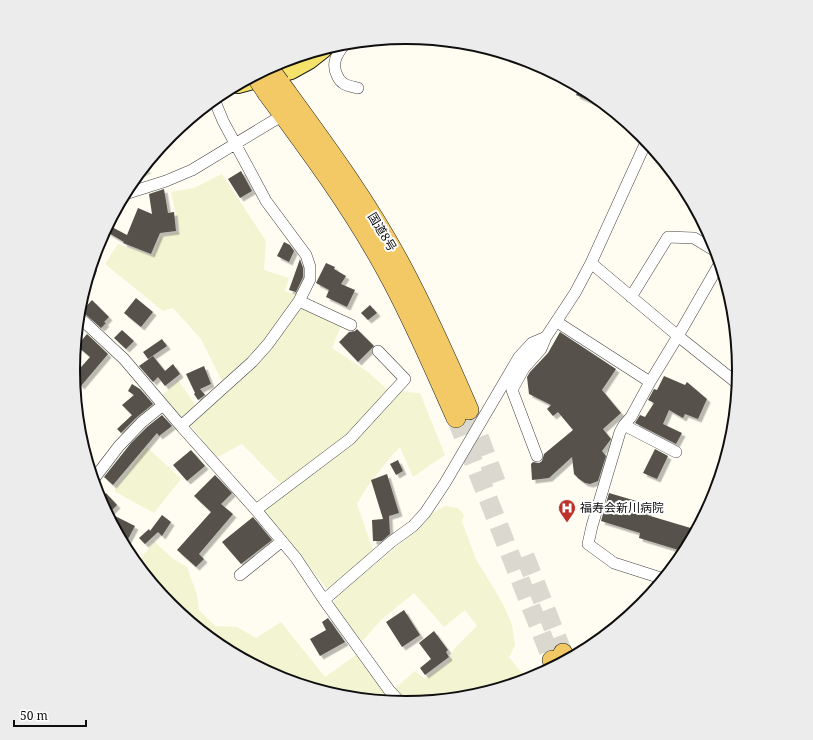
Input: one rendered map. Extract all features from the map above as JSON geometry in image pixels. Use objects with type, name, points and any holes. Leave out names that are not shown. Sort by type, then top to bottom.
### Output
[{"type":"highway","name":"国道8号","points":[[261,79],[274,88],[344,171],[401,264],[440,343],[463,414],[424,346],[387,272],[330,180],[283,115],[274,88],[271,74]]},
{"type":"main road","points":[[264,77],[291,70],[311,58]]},
{"type":"street","points":[[339,51],[334,69],[339,79],[343,84],[358,88]]},
{"type":"street","points":[[181,426],[252,362],[268,344],[305,292],[310,280],[310,267],[306,255],[266,201],[223,121],[216,105]]},
{"type":"street","points":[[134,191],[166,181],[192,170],[283,115]]},
{"type":"street","points":[[537,456],[512,390],[524,368],[541,349],[546,337],[557,322],[592,263],[643,146]]},
{"type":"street","points":[[631,297],[668,237],[694,238],[709,247]]},
{"type":"street","points":[[592,263],[631,297],[732,379]]},
{"type":"street","points":[[658,577],[614,563],[588,544],[604,484],[624,425],[631,417],[716,269]]},
{"type":"street","points":[[299,301],[351,325]]},
{"type":"street","points":[[84,322],[124,359],[282,541],[296,558],[324,600],[394,695]]},
{"type":"street","points":[[557,322],[650,382]]},
{"type":"street","points":[[324,600],[391,542],[413,526],[425,513],[445,483],[519,357],[532,343],[546,337]]},
{"type":"street","points":[[256,510],[350,439],[405,379],[378,352]]},
{"type":"street","points":[[98,475],[119,446],[142,422],[163,404]]},
{"type":"street","points":[[624,425],[676,452]]},
{"type":"street","points":[[240,575],[282,541]]},
{"type":"green space","points":[[149,170],[151,174],[144,177]]},
{"type":"green space","points":[[222,174],[266,241],[264,270],[289,278],[285,291],[296,295],[341,326],[332,348],[368,372],[389,391],[420,393],[445,455],[413,477],[400,447],[393,454],[367,487],[357,504],[373,550],[331,587],[326,588],[295,548],[258,506],[281,484],[242,444],[216,458],[197,433],[162,396],[178,380],[196,406],[222,381],[201,339],[173,308],[163,311],[105,264],[118,244],[153,256],[161,237],[180,232],[171,192],[194,188]]},
{"type":"green space","points":[[147,447],[181,479],[154,513],[114,491]]},
{"type":"green space","points":[[445,506],[458,508],[464,515],[462,522],[476,559],[503,604],[512,625],[515,645],[509,657],[523,674],[470,690],[428,695],[401,696],[395,688],[415,671],[425,679],[448,663],[454,649],[477,626],[465,610],[444,627],[414,593],[381,620],[361,643],[334,604],[335,597],[406,539],[429,515]]},
{"type":"green space","points":[[154,541],[173,559],[187,567],[197,595],[199,610],[215,626],[237,627],[256,638],[281,622],[325,677],[356,655],[387,695],[343,690],[322,685],[282,671],[243,652],[208,629],[176,601],[161,585],[141,559]]},
{"type":"building","points":[[577,92],[592,102],[592,102],[576,95]]},
{"type":"building","points":[[241,171],[252,191],[240,198],[228,179]]},
{"type":"building","points":[[164,189],[168,213],[174,212],[176,231],[160,233],[151,254],[123,243],[124,242],[110,234],[113,228],[127,235],[138,208],[152,214],[149,194]]},
{"type":"building","points":[[284,242],[290,245],[294,251],[289,262],[277,256]]},
{"type":"building","points":[[300,259],[303,268],[303,277],[296,292],[289,290]]},
{"type":"building","points":[[326,263],[335,267],[334,269],[346,276],[341,284],[355,290],[347,307],[326,297],[329,290],[316,283]]},
{"type":"building","points":[[136,298],[153,312],[141,327],[124,313]]},
{"type":"building","points":[[92,300],[109,317],[101,328],[85,314],[87,305]]},
{"type":"building","points":[[370,305],[377,313],[368,320],[361,313]]},
{"type":"building","points":[[357,329],[374,346],[358,362],[339,342],[349,332]]},
{"type":"building","points":[[122,330],[134,341],[126,349],[114,338]]},
{"type":"building","points":[[560,332],[616,369],[602,390],[621,413],[603,429],[611,439],[602,451],[606,456],[598,481],[590,484],[585,483],[574,474],[572,457],[549,478],[532,480],[531,464],[533,462],[539,463],[542,461],[544,454],[573,430],[558,412],[553,416],[547,409],[551,405],[529,394],[527,377],[548,353]]},
{"type":"building","points":[[87,334],[108,354],[81,386],[80,368],[90,357],[81,349],[82,340]]},
{"type":"building","points":[[162,339],[167,346],[148,359],[143,352]]},
{"type":"building","points":[[153,356],[165,371],[173,364],[180,374],[165,386],[158,377],[153,382],[139,366]]},
{"type":"building","points":[[204,366],[211,384],[200,389],[205,395],[198,400],[186,374]]},
{"type":"building","points":[[664,376],[685,385],[687,382],[707,399],[698,419],[685,414],[683,418],[669,410],[663,424],[682,433],[676,444],[635,423],[640,415],[645,417],[654,403],[648,400],[654,389],[657,390]]},
{"type":"building","points":[[132,384],[140,389],[153,404],[121,433],[117,429],[132,415],[122,405],[134,395],[128,391]]},
{"type":"building","points":[[162,415],[172,426],[159,436],[157,433],[113,485],[104,477],[131,443]]},
{"type":"building","points":[[655,449],[668,456],[657,479],[643,473]]},
{"type":"building","points":[[191,450],[205,466],[187,481],[173,465]]},
{"type":"building","points":[[398,460],[403,471],[396,475],[390,464]]},
{"type":"building","points":[[387,474],[399,513],[389,516],[390,534],[382,541],[373,541],[372,520],[383,519],[371,480]]},
{"type":"building","points":[[215,475],[232,493],[221,504],[233,514],[199,554],[204,559],[196,567],[177,550],[211,512],[194,496]]},
{"type":"building","points":[[106,493],[117,505],[112,510],[105,495]]},
{"type":"building","points":[[609,493],[650,505],[647,515],[691,528],[679,550],[639,538],[640,533],[601,521]]},
{"type":"building","points":[[162,515],[171,522],[162,536],[158,532],[145,544],[139,538],[149,529],[150,531]]},
{"type":"building","points":[[115,516],[135,526],[128,539]]},
{"type":"building","points":[[253,517],[272,540],[241,564],[222,542]]},
{"type":"building","points":[[404,610],[420,635],[402,647],[386,622]]},
{"type":"building","points":[[328,618],[345,642],[320,656],[310,639],[326,630],[322,622]]},
{"type":"building","points":[[434,631],[448,650],[446,652],[449,657],[425,675],[420,668],[431,659],[419,643]]},
{"type":"tunnel","points":[[469,410],[497,484]]},
{"type":"tunnel","points":[[456,418],[552,660]]},
{"type":"tunnel","points":[[525,556],[563,653]]},
{"type":"place","name":"福寿会新川病院","points":[[567,523]]}]
